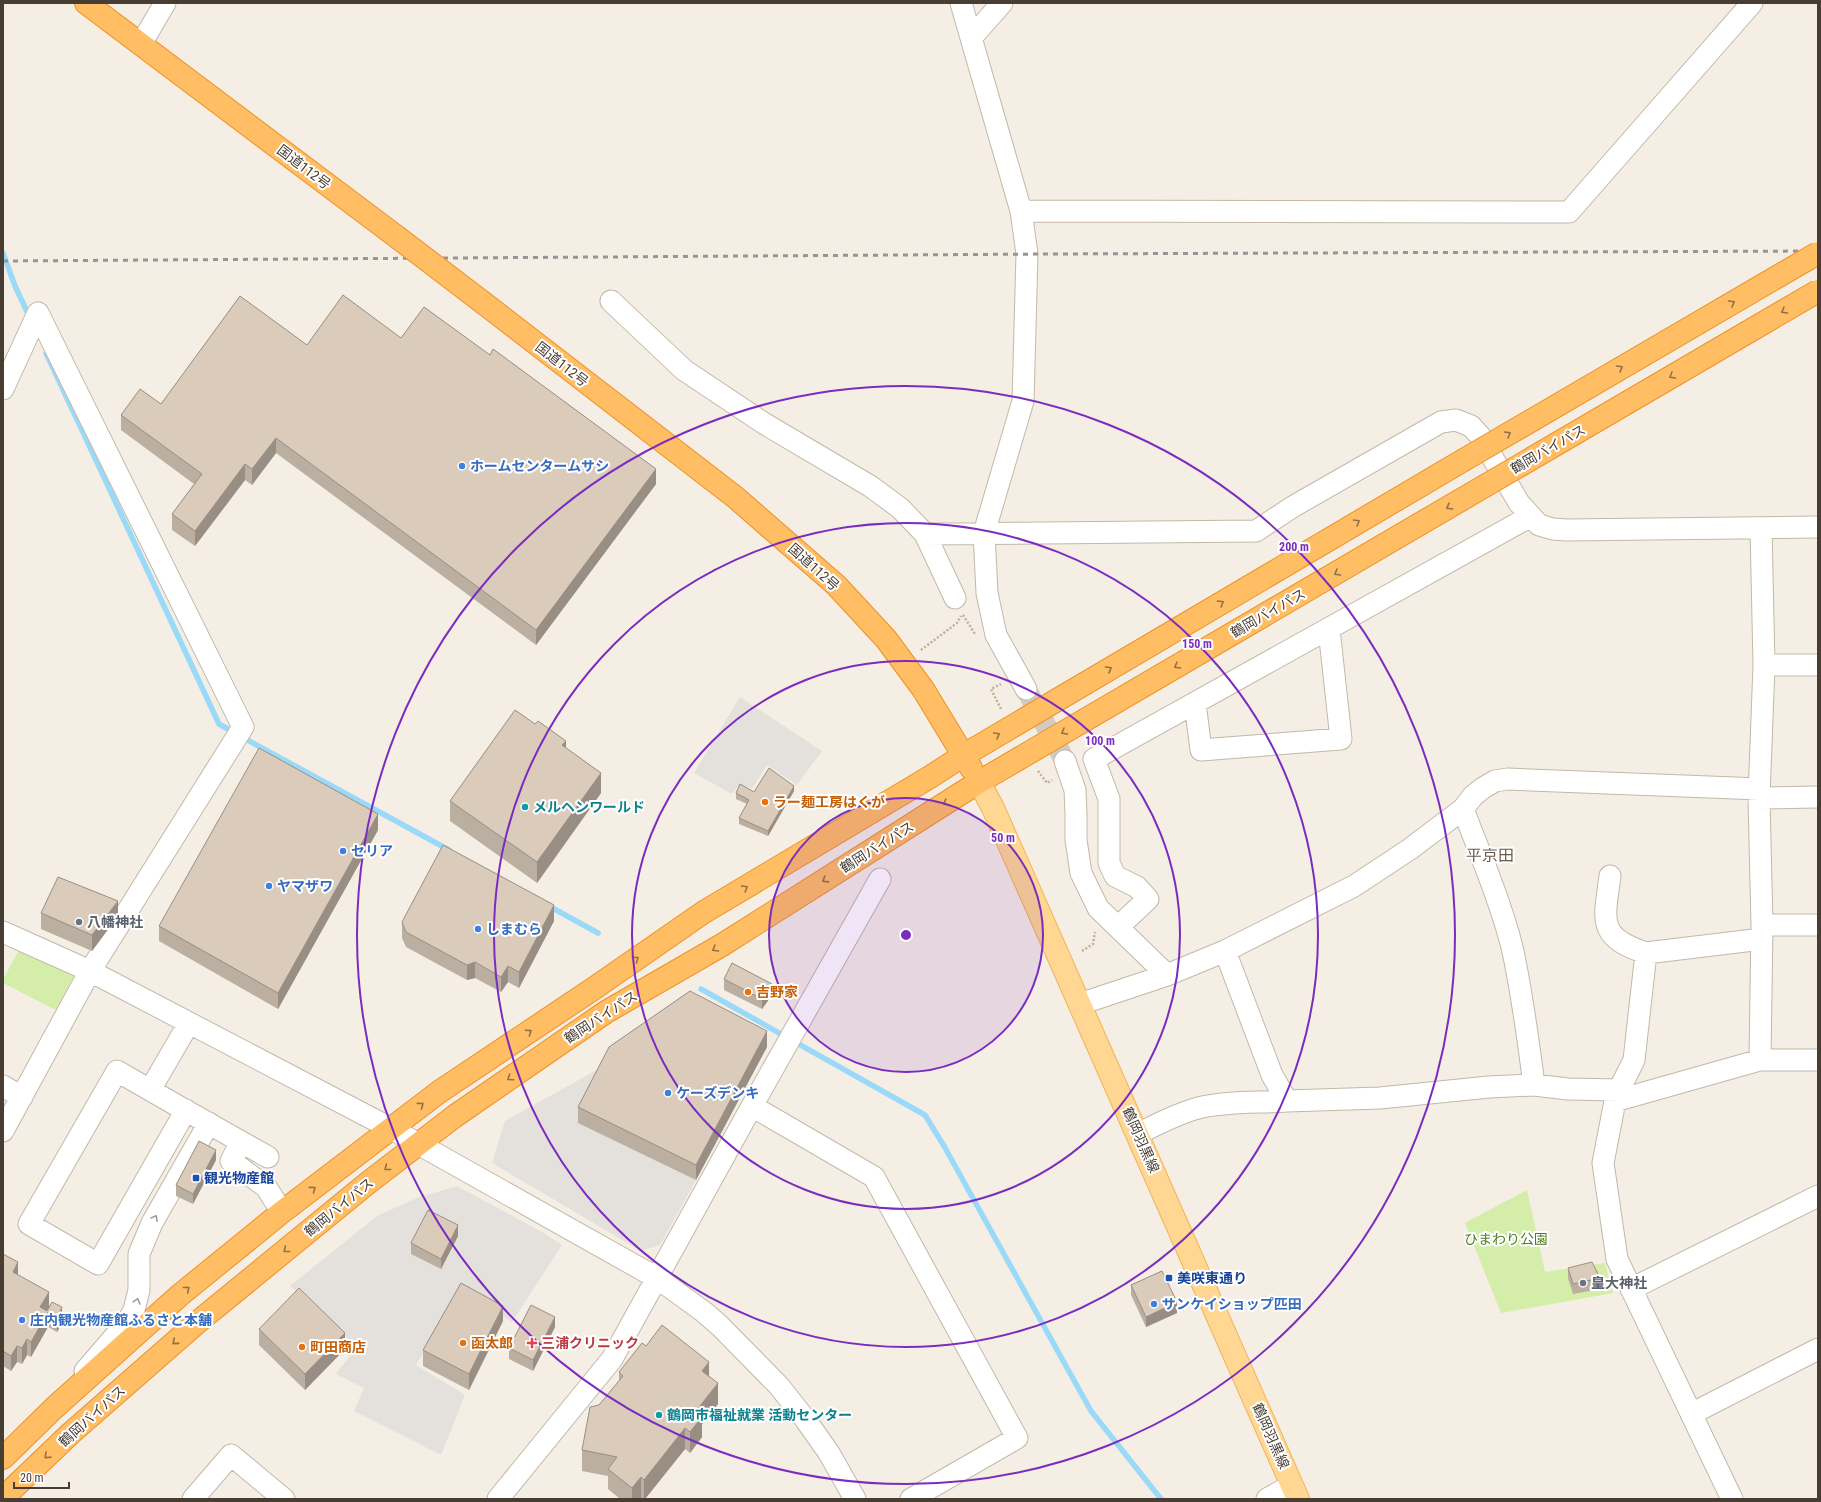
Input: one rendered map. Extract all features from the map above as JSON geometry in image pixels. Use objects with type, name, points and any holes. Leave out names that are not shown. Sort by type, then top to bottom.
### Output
[{"type":"highway","name":"国道112号","points":[[86,3],[398,237],[734,497],[836,585],[886,639],[923,689],[964,754],[979,782]]},
{"type":"highway","name":"鶴岡バイパス","points":[[3,1458],[54,1408],[180,1295],[282,1212],[439,1092],[593,989],[704,912],[930,777],[964,754],[1818,253]]},
{"type":"highway","name":"鶴岡バイパス","points":[[3,1498],[71,1433],[199,1321],[363,1187],[455,1116],[606,1012],[722,945],[979,782],[1818,291]]},
{"type":"main road","name":"鶴岡羽黒線","points":[[979,782],[993,808],[1295,1492]]},
{"type":"street","points":[[141,44],[165,3]]},
{"type":"street","points":[[961,3],[1021,211],[1027,254],[1024,401],[984,533],[987,593],[996,635],[1026,689]]},
{"type":"street","points":[[972,37],[1002,3]]},
{"type":"street","points":[[1021,211],[1569,212],[1752,3]]},
{"type":"street","points":[[611,301],[684,370],[765,424],[870,486],[900,508],[925,534],[959,606]]},
{"type":"street","points":[[3,389],[38,313],[243,727],[90,971],[3,1131]]},
{"type":"street","points":[[925,534],[1256,531],[1294,506],[1441,422],[1456,420],[1471,426],[1480,436],[1519,503],[1539,525],[1552,529],[1818,527]]},
{"type":"street","points":[[1118,927],[1148,899],[1137,888],[1115,876],[1109,863],[1108,799],[1101,775],[1094,759],[1531,516]]},
{"type":"street","points":[[1760,1060],[1762,932],[1760,793],[1764,665],[1761,528]]},
{"type":"street","points":[[1195,703],[1202,750],[1341,740],[1329,628]]},
{"type":"street","points":[[1764,665],[1818,665]]},
{"type":"street","points":[[1060,769],[1075,790],[1076,840],[1081,872],[1098,908],[1167,975]]},
{"type":"street","points":[[1080,1004],[1167,975],[1225,951],[1354,886],[1410,849],[1463,809],[1473,796],[1483,788],[1496,781],[1508,779],[1818,797]]},
{"type":"street","points":[[1463,809],[1501,911],[1511,946],[1524,1009],[1534,1085]]},
{"type":"street","points":[[1610,876],[1605,912],[1611,934],[1621,942],[1646,953],[1762,932],[1818,924]]},
{"type":"street","points":[[500,1498],[612,1359],[880,879]]},
{"type":"street","points":[[3,932],[90,971],[390,1128],[657,1278],[704,1312],[720,1326],[779,1386],[829,1453],[855,1499]]},
{"type":"street","points":[[1225,951],[1272,1075],[1287,1101]]},
{"type":"street","points":[[1646,953],[1634,1060],[1617,1096],[1603,1163],[1617,1259],[1732,1499]]},
{"type":"street","points":[[150,1090],[189,1023]]},
{"type":"street","points":[[1138,1134],[1161,1122],[1198,1108],[1220,1105],[1380,1098],[1489,1087],[1534,1085],[1617,1096],[1760,1060],[1818,1060]]},
{"type":"street","points":[[186,1110],[98,1264],[29,1224],[117,1071],[186,1110],[209,1124],[268,1157]]},
{"type":"street","points":[[3,1086],[22,1096]]},
{"type":"street","points":[[752,1106],[874,1177],[1017,1438],[911,1499]]},
{"type":"street","points":[[54,1408],[128,1321],[134,1310],[139,1290],[139,1254],[152,1223],[209,1124]]},
{"type":"street","points":[[241,1142],[231,1161],[266,1187],[282,1212]]},
{"type":"street","points":[[1631,1288],[1818,1196]]},
{"type":"street","points":[[1691,1414],[1818,1349]]},
{"type":"street","points":[[193,1499],[231,1455],[284,1499]]},
{"type":"street","points":[[1267,1499],[1295,1492]]},
{"type":"path","points":[[921,650],[957,623],[959,606]]},
{"type":"path","points":[[1000,709],[991,689],[1003,682]]},
{"type":"path","points":[[1037,769],[1047,783],[1060,769]]},
{"type":"green space","points":[[21,947],[75,973],[56,1010],[3,983],[3,979]]},
{"type":"green space","name":"ひまわり公園","points":[[1527,1190],[1545,1272],[1605,1263],[1613,1293],[1501,1313],[1465,1223]]},
{"type":"shaded area","points":[[740,697],[822,751],[797,785],[767,765],[752,789],[738,786],[732,794],[694,773]]},
{"type":"shaded area","points":[[609,1063],[696,1180],[660,1245],[641,1251],[492,1163],[505,1121]]},
{"type":"shaded area","points":[[457,1186],[542,1232],[562,1245],[512,1322],[462,1291],[416,1365],[465,1395],[441,1455],[354,1411],[364,1388],[336,1374],[357,1347],[290,1286],[377,1216],[417,1198]]},
{"type":"building","name":"ホームセンタームサシ","points":[[343,295],[401,338],[424,307],[490,355],[493,349],[656,469],[536,630],[276,438],[252,469],[245,464],[195,531],[172,514],[202,474],[121,415],[140,389],[161,404],[240,296],[307,345]]},
{"type":"building","name":"メルヘンワールド","points":[[515,710],[535,724],[538,721],[566,741],[562,745],[601,773],[537,862],[450,801]]},
{"type":"building","name":"ヤマザワ","points":[[259,748],[378,814],[278,993],[159,926]]},
{"type":"building","name":"ラー麺工房はくが","points":[[769,768],[794,786],[768,831],[739,818],[749,800],[736,793],[740,784],[754,792]]},
{"type":"building","name":"しまむら","points":[[443,845],[554,905],[519,972],[508,966],[501,977],[475,962],[467,965],[406,932],[402,922]]},
{"type":"building","points":[[58,877],[118,901],[92,935],[41,913]]},
{"type":"building","points":[[732,963],[772,984],[762,999],[724,979]]},
{"type":"building","name":"ケーズデンキ","points":[[690,991],[767,1031],[696,1165],[578,1107],[609,1047]]},
{"type":"building","points":[[199,1141],[216,1150],[193,1194],[176,1185]]},
{"type":"building","points":[[428,1210],[458,1225],[441,1259],[411,1243]]},
{"type":"building","name":"庄内観光物産館ふるさと本舗","points":[[3,1254],[18,1262],[13,1272],[49,1292],[40,1307],[47,1311],[52,1302],[62,1307],[57,1317],[48,1312],[31,1342],[27,1339],[22,1348],[17,1346],[11,1356],[3,1351]]},
{"type":"building","points":[[1592,1262],[1600,1278],[1573,1284],[1568,1268]]},
{"type":"building","name":"サンケイショップ匹田","points":[[1162,1271],[1177,1302],[1146,1317],[1131,1285]]},
{"type":"building","name":"函太郎","points":[[461,1283],[503,1306],[469,1374],[423,1350]]},
{"type":"building","name":"町田商店","points":[[299,1288],[345,1333],[305,1374],[259,1329]]},
{"type":"building","name":"三浦クリニック","points":[[531,1305],[555,1317],[533,1360],[509,1348]]},
{"type":"building","name":"鶴岡市福祉就業 活動センター","points":[[662,1325],[709,1362],[702,1371],[718,1383],[696,1411],[702,1417],[690,1432],[685,1428],[644,1480],[641,1477],[632,1488],[608,1469],[617,1457],[582,1450],[590,1407],[599,1405],[623,1376],[619,1372],[642,1343],[646,1346]]},
{"type":"waterway","points":[[3,253],[15,286],[30,318]]},
{"type":"waterway","points":[[46,353],[219,724],[235,733]]},
{"type":"waterway","points":[[242,737],[449,850]]},
{"type":"waterway","points":[[547,905],[598,933]]},
{"type":"waterway","points":[[701,989],[925,1115],[944,1146],[1091,1411],[1161,1499]]},
{"type":"tunnel","points":[[1026,689],[1065,761]]},
{"type":"railway","points":[[3,261],[1047,254],[1818,251]]},
{"type":"place","name":"ホームセンタームサシ","points":[[462,466]]},
{"type":"place","name":"ラー麺工房はくが","points":[[765,802]]},
{"type":"place","name":"メルヘンワールド","points":[[525,807]]},
{"type":"place","name":"セリア","points":[[343,851]]},
{"type":"place","name":"ヤマザワ","points":[[269,886]]},
{"type":"place","name":"八幡神社","points":[[79,922]]},
{"type":"place","name":"しまむら","points":[[478,929]]},
{"type":"place","name":"吉野家","points":[[748,992]]},
{"type":"place","name":"ケーズデンキ","points":[[668,1093]]},
{"type":"place","name":"観光物産館","points":[[196,1178]]},
{"type":"place","name":"美咲東通り","points":[[1169,1278]]},
{"type":"place","name":"皇大神社","points":[[1583,1283]]},
{"type":"place","name":"サンケイショップ匹田","points":[[1154,1304]]},
{"type":"place","name":"庄内観光物産館ふるさと本舗","points":[[22,1320]]},
{"type":"place","name":"函太郎","points":[[463,1343]]},
{"type":"place","name":"三浦クリニック","points":[[532,1343]]},
{"type":"place","name":"町田商店","points":[[302,1347]]},
{"type":"place","name":"鶴岡市福祉就業 活動センター","points":[[659,1415]]},
{"type":"district","name":"平京田","points":[[1490,855]]}]
